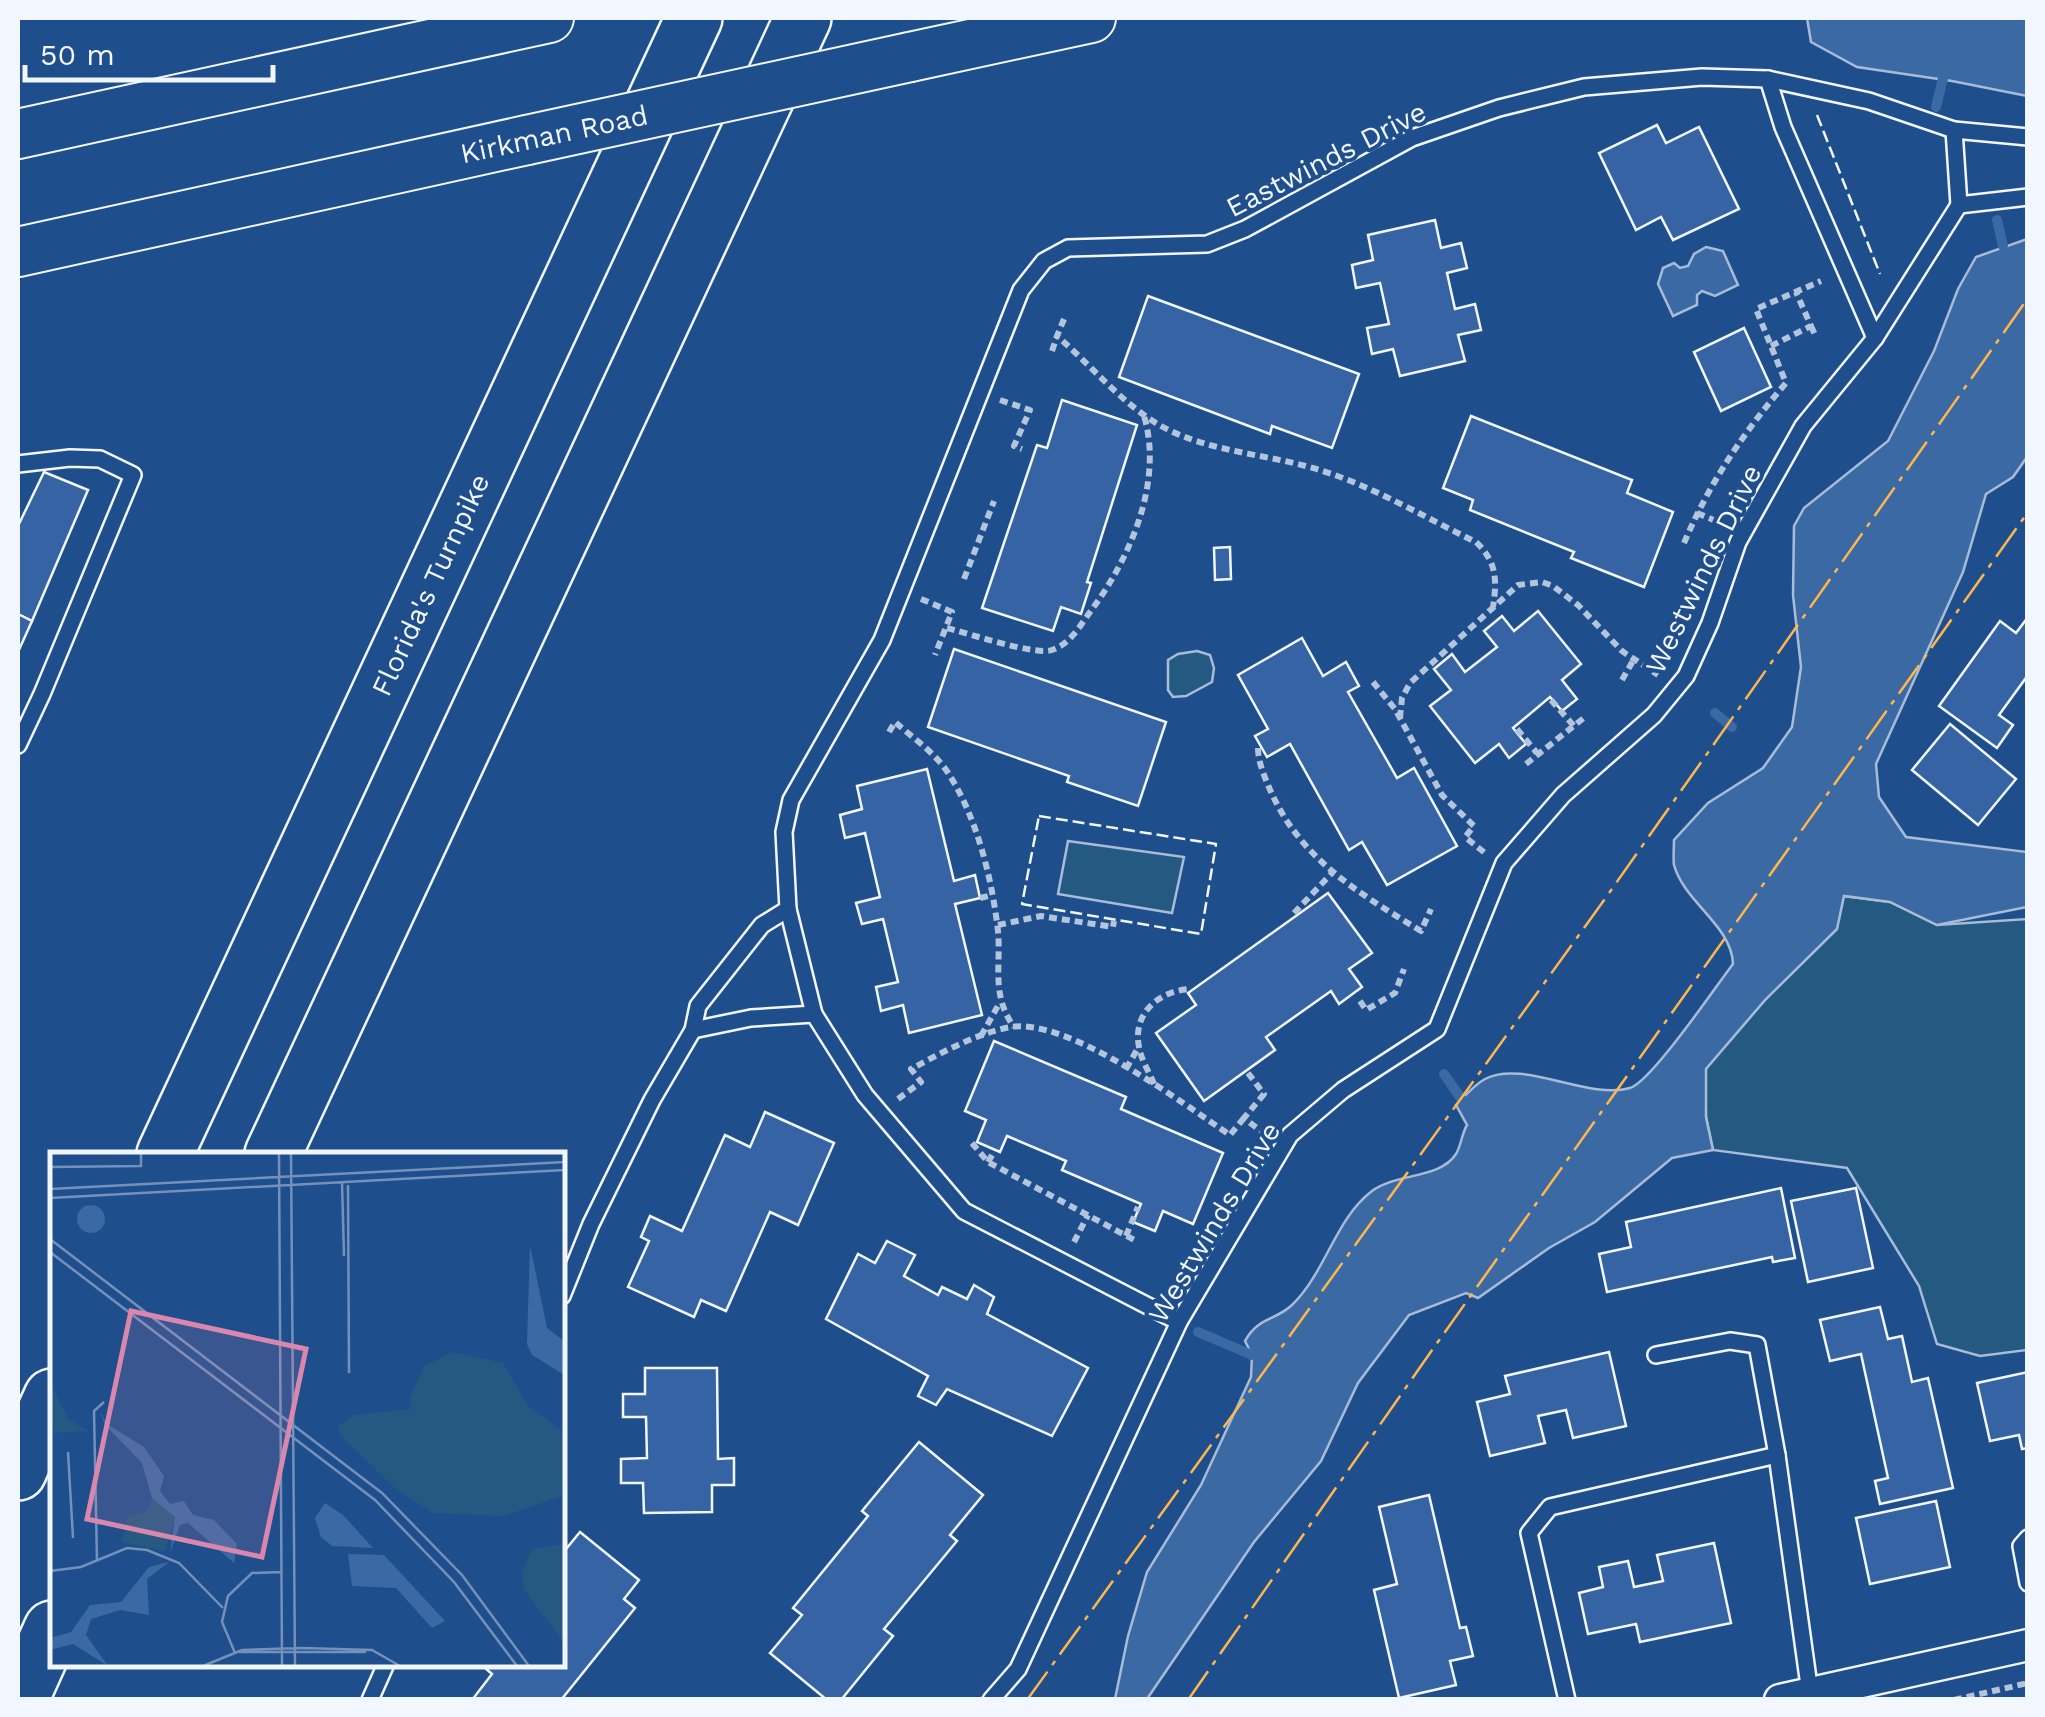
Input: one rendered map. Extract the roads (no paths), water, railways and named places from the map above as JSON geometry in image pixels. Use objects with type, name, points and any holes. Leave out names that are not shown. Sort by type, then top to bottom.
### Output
[{"type":"highway","name":"Florida's Turnpike","points":[[166,1152],[694,18]]},
{"type":"highway","points":[[274,1152],[802,18]]},
{"type":"highway","points":[[18,1472],[50,1400]]},
{"type":"highway","points":[[20,1700],[50,1633]]},
{"type":"main road","points":[[18,134],[549,18]]},
{"type":"main road","name":"Kirkman Road","points":[[18,252],[1091,18]]},
{"type":"street","points":[[1800,1697],[2028,1644]]},
{"type":"lane","name":"Eastwinds Drive","points":[[1180,1322],[964,1210],[865,1095],[814,1014],[788,910],[784,832],[791,800],[882,640],[1020,290],[1044,260],[1068,248],[1207,244],[1244,229],[1412,138],[1499,108],[1567,91],[1702,76],[1768,79],[1870,101],[1954,130],[2028,137]]},
{"type":"lane","points":[[1768,79],[1784,127],[1875,338]]},
{"type":"lane","points":[[1954,130],[1960,205],[2028,198]]},
{"type":"lane","name":"Westwinds Drive","points":[[991,1700],[1018,1669],[1180,1322],[1290,1135],[1344,1090],[1437,1029],[1504,863],[1563,795],[1654,716],[1686,676],[1710,623],[1738,542],[1802,426],[1875,338],[1960,205]]},
{"type":"lane","points":[[18,464],[100,459],[133,474],[18,745]]},
{"type":"lane","points":[[565,1289],[591,1224],[652,1100],[693,1030],[698,1006],[762,926],[788,910]]},
{"type":"lane","points":[[693,1030],[751,1018],[814,1014]]},
{"type":"lane","points":[[1656,1355],[1730,1342],[1757,1346],[1777,1455],[1800,1697]]},
{"type":"lane","points":[[1567,1700],[1528,1534],[1550,1507],[1777,1455]]},
{"type":"lane","points":[[2028,1538],[2021,1546],[2028,1583]]},
{"type":"lane","points":[[370,1700],[385,1667]]},
{"type":"waterway","points":[[1936,107],[1943,78]]},
{"type":"waterway","points":[[1997,220],[2003,246]]},
{"type":"waterway","points":[[1715,713],[1732,727]]},
{"type":"waterway","points":[[1444,1074],[1462,1100]]},
{"type":"waterway","points":[[1198,1332],[1252,1355]]}]
